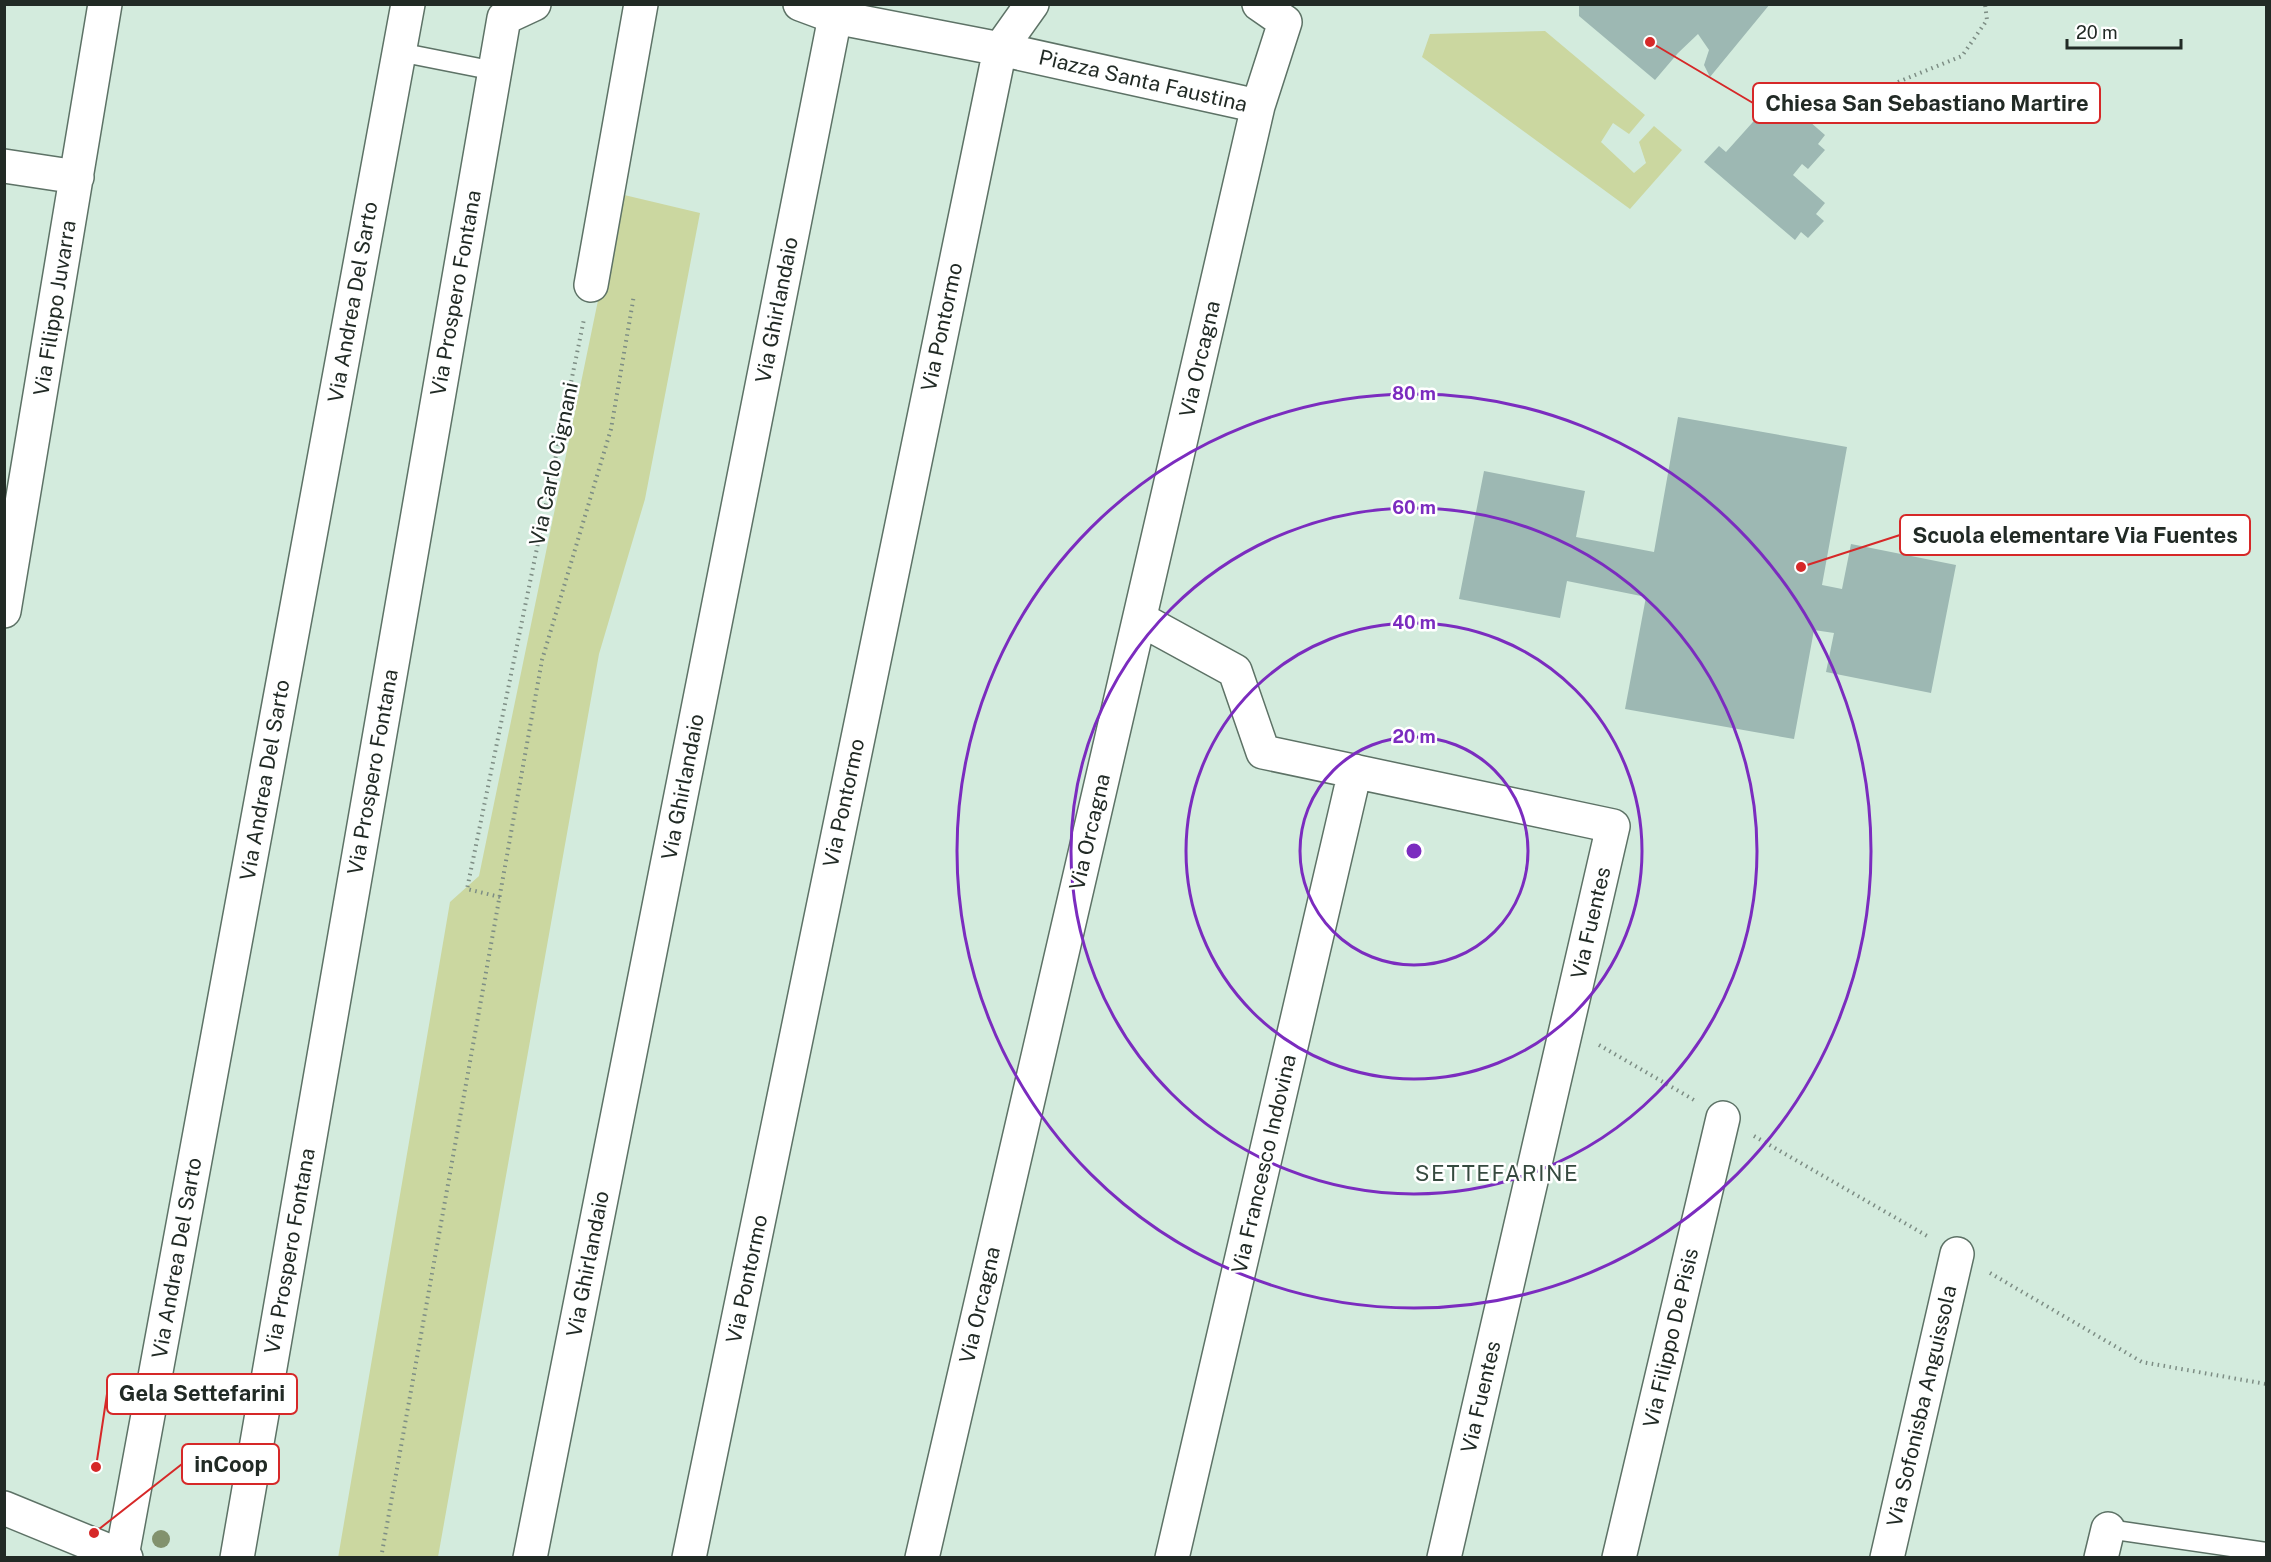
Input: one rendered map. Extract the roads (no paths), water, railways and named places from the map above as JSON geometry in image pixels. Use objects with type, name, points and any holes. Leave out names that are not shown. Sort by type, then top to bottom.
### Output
[{"type":"street","name":"Via Filippo Juvarra","points":[[4,611],[105,4]]},
{"type":"street","name":"Via Andrea Del Sarto","points":[[124,1557],[408,4]]},
{"type":"street","name":"Via Prospero Fontana","points":[[237,1557],[504,18],[534,4]]},
{"type":"street","points":[[591,285],[641,4]]},
{"type":"street","name":"Piazza Santa Faustina","points":[[800,4],[835,17],[1000,49],[1258,106],[1285,22],[1259,4]]},
{"type":"street","points":[[1000,49],[1032,4]]},
{"type":"street","name":"Via Ghirlandaio","points":[[530,1557],[835,17]]},
{"type":"street","name":"Via Pontormo","points":[[689,1557],[1000,49]]},
{"type":"street","name":"Via Orcagna","points":[[922,1557],[1258,106]]},
{"type":"street","points":[[4,166],[76,177]]},
{"type":"street","name":"Via Fuentes","points":[[1140,619],[1235,671],[1263,752],[1613,826],[1444,1557]]},
{"type":"street","name":"Via Francesco Indovina","points":[[1172,1557],[1355,771]]},
{"type":"street","name":"Via Filippo De Pisis","points":[[1619,1557],[1724,1118]]},
{"type":"street","name":"Via Sofonisba Anguissola","points":[[1887,1557],[1957,1254]]},
{"type":"street","points":[[4,1508],[124,1557]]},
{"type":"lane","points":[[399,52],[495,71]]},
{"type":"lane","points":[[2104,1543],[2266,1552]]},
{"type":"place","name":"Chiesa San Sebastiano Martire","points":[[1650,42]]},
{"type":"place","name":"Scuola elementare Via Fuentes","points":[[1801,567]]},
{"type":"place","name":"Gela Settefarini","points":[[96,1467]]},
{"type":"place","name":"inCoop","points":[[94,1533]]},
{"type":"district","name":"SETTEFARINE","points":[[1497,1173]]}]
